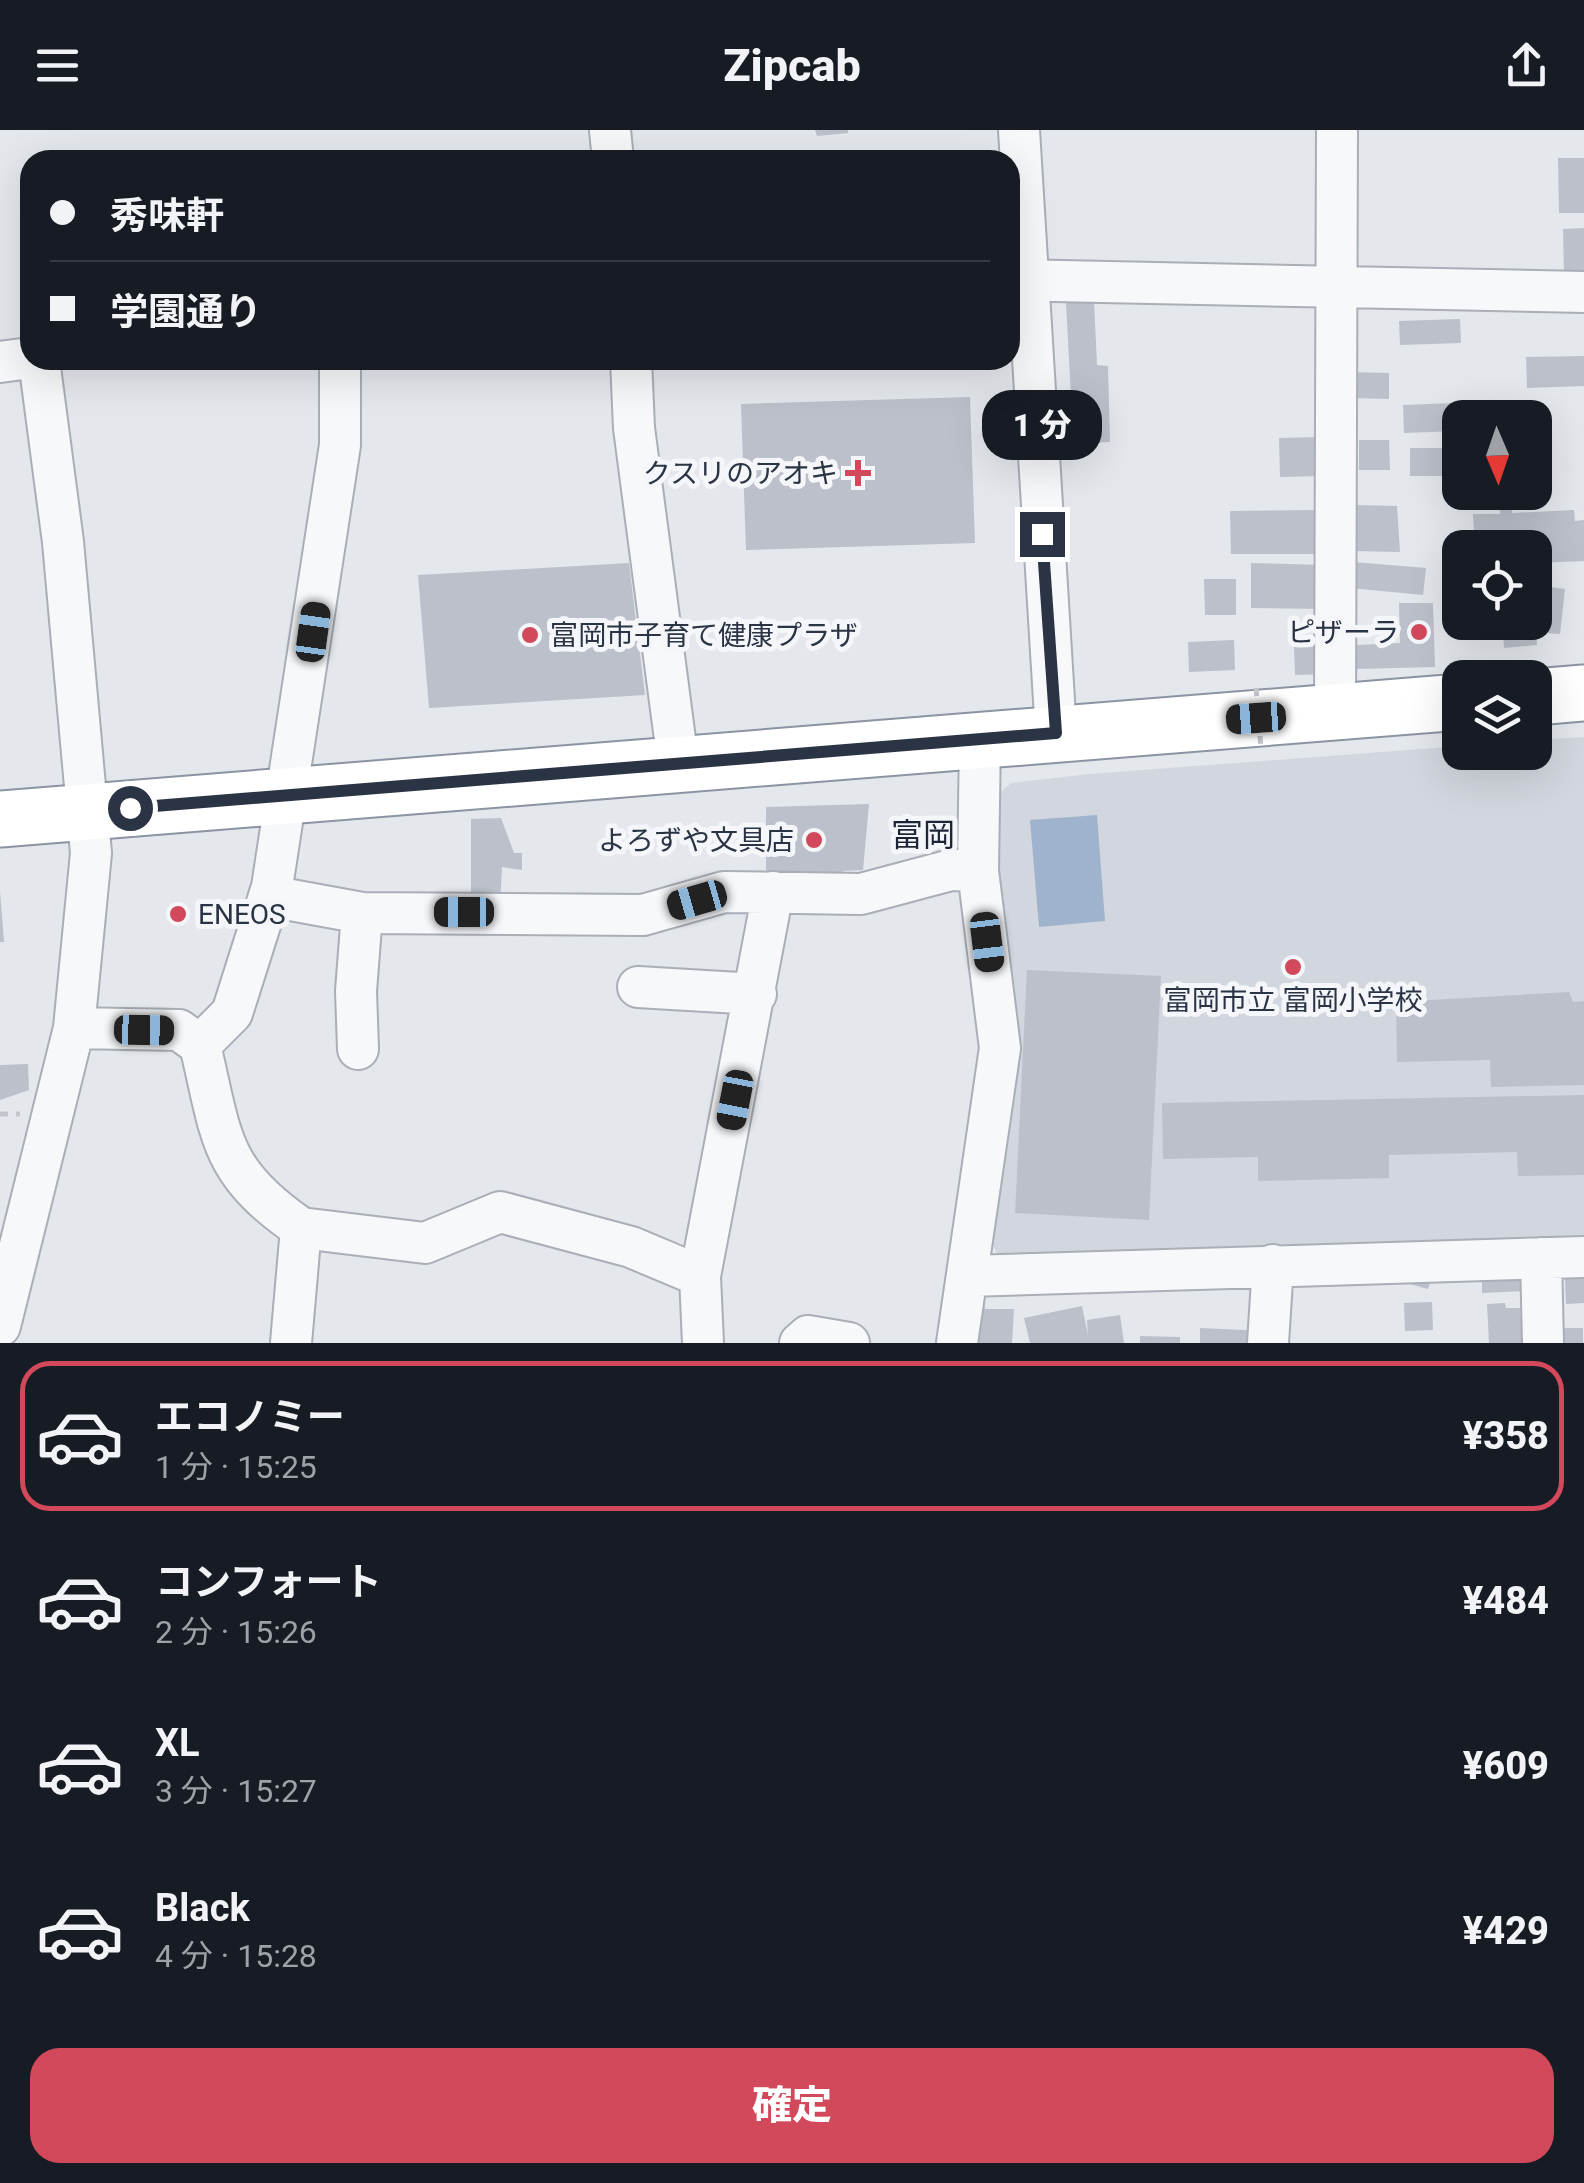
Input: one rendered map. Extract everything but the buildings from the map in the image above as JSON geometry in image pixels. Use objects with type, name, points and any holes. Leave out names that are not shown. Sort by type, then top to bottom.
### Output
[{"type":"highway","points":[[1552,695],[1584,693]]},
{"type":"highway","points":[[0,820],[678,762],[1442,703]]},
{"type":"street","points":[[1335,712],[1337,130]]},
{"type":"street","points":[[1020,280],[1584,292]]},
{"type":"street","points":[[1020,304],[1056,733]]},
{"type":"street","points":[[0,1326],[74,1028],[92,853],[40,370]]},
{"type":"street","points":[[200,1045],[232,1014],[269,896],[288,795],[340,444],[340,370]]},
{"type":"street","points":[[631,370],[634,428],[678,762]]},
{"type":"street","points":[[957,1343],[1000,1048],[978,871],[980,738]]},
{"type":"street","points":[[269,896],[362,912],[643,915],[724,892],[861,894],[951,870],[978,871]]},
{"type":"street","points":[[703,1343],[700,1276],[773,892]]},
{"type":"street","points":[[358,1049],[356,991],[362,912]]},
{"type":"street","points":[[638,986],[756,994]]},
{"type":"street","points":[[74,1028],[179,1030],[200,1045],[224,1150],[244,1183],[301,1228],[425,1242],[500,1212],[631,1247],[700,1276]]},
{"type":"street","points":[[291,1343],[301,1228]]},
{"type":"street","points":[[1541,1258],[1543,1343]]},
{"type":"street","points":[[969,1276],[1584,1258]]},
{"type":"street","points":[[1268,1343],[1274,1265]]},
{"type":"street","points":[[800,1343],[808,1336],[849,1343]]},
{"type":"path","points":[[1256,688],[1260,749]]},
{"type":"shaded area","name":"富岡市立 富岡小学校","points":[[1584,737],[1584,1248],[1000,1259],[989,1238],[985,806],[1011,783],[1442,747],[1442,770],[1552,770],[1552,739]]},
{"type":"water","points":[[1097,815],[1105,921],[1039,927],[1030,820]]},
{"type":"place","name":"クスリのアオキ","points":[[858,473]]},
{"type":"place","name":"ピザーラ","points":[[1419,632]]},
{"type":"place","name":"富岡市子育て健康プラザ","points":[[530,635]]},
{"type":"place","name":"よろずや文具店","points":[[814,840]]},
{"type":"place","name":"ENEOS","points":[[178,914]]},
{"type":"place","name":"富岡市立 富岡小学校","points":[[1293,967]]},
{"type":"district","name":"富岡","points":[[923,835]]},
{"type":"route","points":[[130,808],[1056,733],[1042,534]]}]
